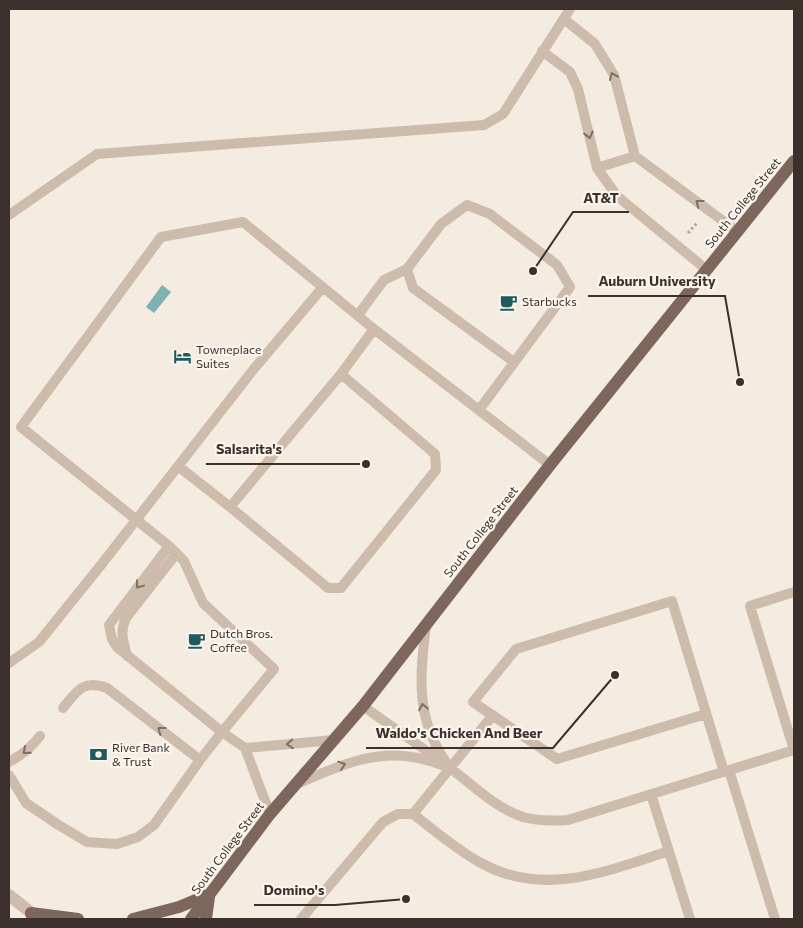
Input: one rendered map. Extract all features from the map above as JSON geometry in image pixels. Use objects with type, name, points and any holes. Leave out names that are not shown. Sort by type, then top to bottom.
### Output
[{"type":"main road","name":"South College Street","points":[[191,919],[270,814],[363,706],[550,465],[794,161]]},
{"type":"main road","points":[[133,919],[161,912],[210,894],[206,919]]},
{"type":"main road","points":[[34,917],[78,919]]},
{"type":"street","points":[[9,895],[34,917]]},
{"type":"lane","points":[[9,215],[97,154],[484,125],[502,114],[570,9]]},
{"type":"lane","points":[[564,19],[595,44],[614,75],[635,156],[738,232]]},
{"type":"lane","points":[[542,51],[570,72],[578,89],[597,168],[617,196],[707,270]]},
{"type":"lane","points":[[597,168],[635,156]]},
{"type":"lane","points":[[358,315],[384,280],[407,269],[441,224],[466,205],[490,214],[557,265],[570,287],[479,410]]},
{"type":"lane","points":[[9,775],[26,803],[87,842],[117,844],[138,838],[154,826],[200,760],[274,670],[203,603],[184,561],[169,546],[21,427],[161,237],[243,222],[374,329],[550,465]]},
{"type":"lane","points":[[407,269],[413,288],[514,362]]},
{"type":"lane","points":[[9,663],[39,642],[253,370],[323,287]]},
{"type":"lane","points":[[230,507],[341,374],[374,329]]},
{"type":"lane","points":[[178,466],[328,588],[341,588],[436,470],[435,454],[341,374]]},
{"type":"lane","points":[[169,546],[109,625],[112,639],[117,648],[222,732],[245,748],[270,814]]},
{"type":"lane","points":[[128,656],[122,636],[126,618],[176,554]]},
{"type":"lane","points":[[363,706],[510,812],[534,819],[568,820],[794,750],[750,606],[794,592]]},
{"type":"lane","points":[[706,714],[557,758],[473,702],[516,650],[672,601],[706,714],[727,771],[775,919]]},
{"type":"lane","points":[[426,625],[420,675],[426,724],[436,747],[451,768]]},
{"type":"lane","points":[[63,708],[79,688],[97,684],[107,688],[200,760]]},
{"type":"lane","points":[[413,814],[492,715]]},
{"type":"lane","points":[[9,762],[31,748],[40,736]]},
{"type":"lane","points":[[245,748],[334,740]]},
{"type":"lane","points":[[297,784],[335,767],[376,756],[414,757],[451,768]]},
{"type":"lane","points":[[651,794],[690,919]]},
{"type":"lane","points":[[301,919],[383,822],[398,814],[413,814],[462,852],[483,864],[524,878],[553,880],[578,878],[669,851]]},
{"type":"path","points":[[688,233],[697,223]]},
{"type":"water","points":[[162,285],[171,292],[154,313],[146,307]]},
{"type":"place","name":"AT&T","points":[[533,271]]},
{"type":"place","name":"Starbucks","points":[[508,302]]},
{"type":"place","name":"Towneplace Suites","points":[[182,357]]},
{"type":"place","name":"Auburn University","points":[[740,382]]},
{"type":"place","name":"Salsarita's","points":[[366,464]]},
{"type":"place","name":"Dutch Bros. Coffee","points":[[196,641]]},
{"type":"place","name":"Waldo's Chicken And Beer","points":[[615,675]]},
{"type":"place","name":"River Bank & Trust","points":[[98,755]]},
{"type":"place","name":"Domino's","points":[[406,899]]}]
